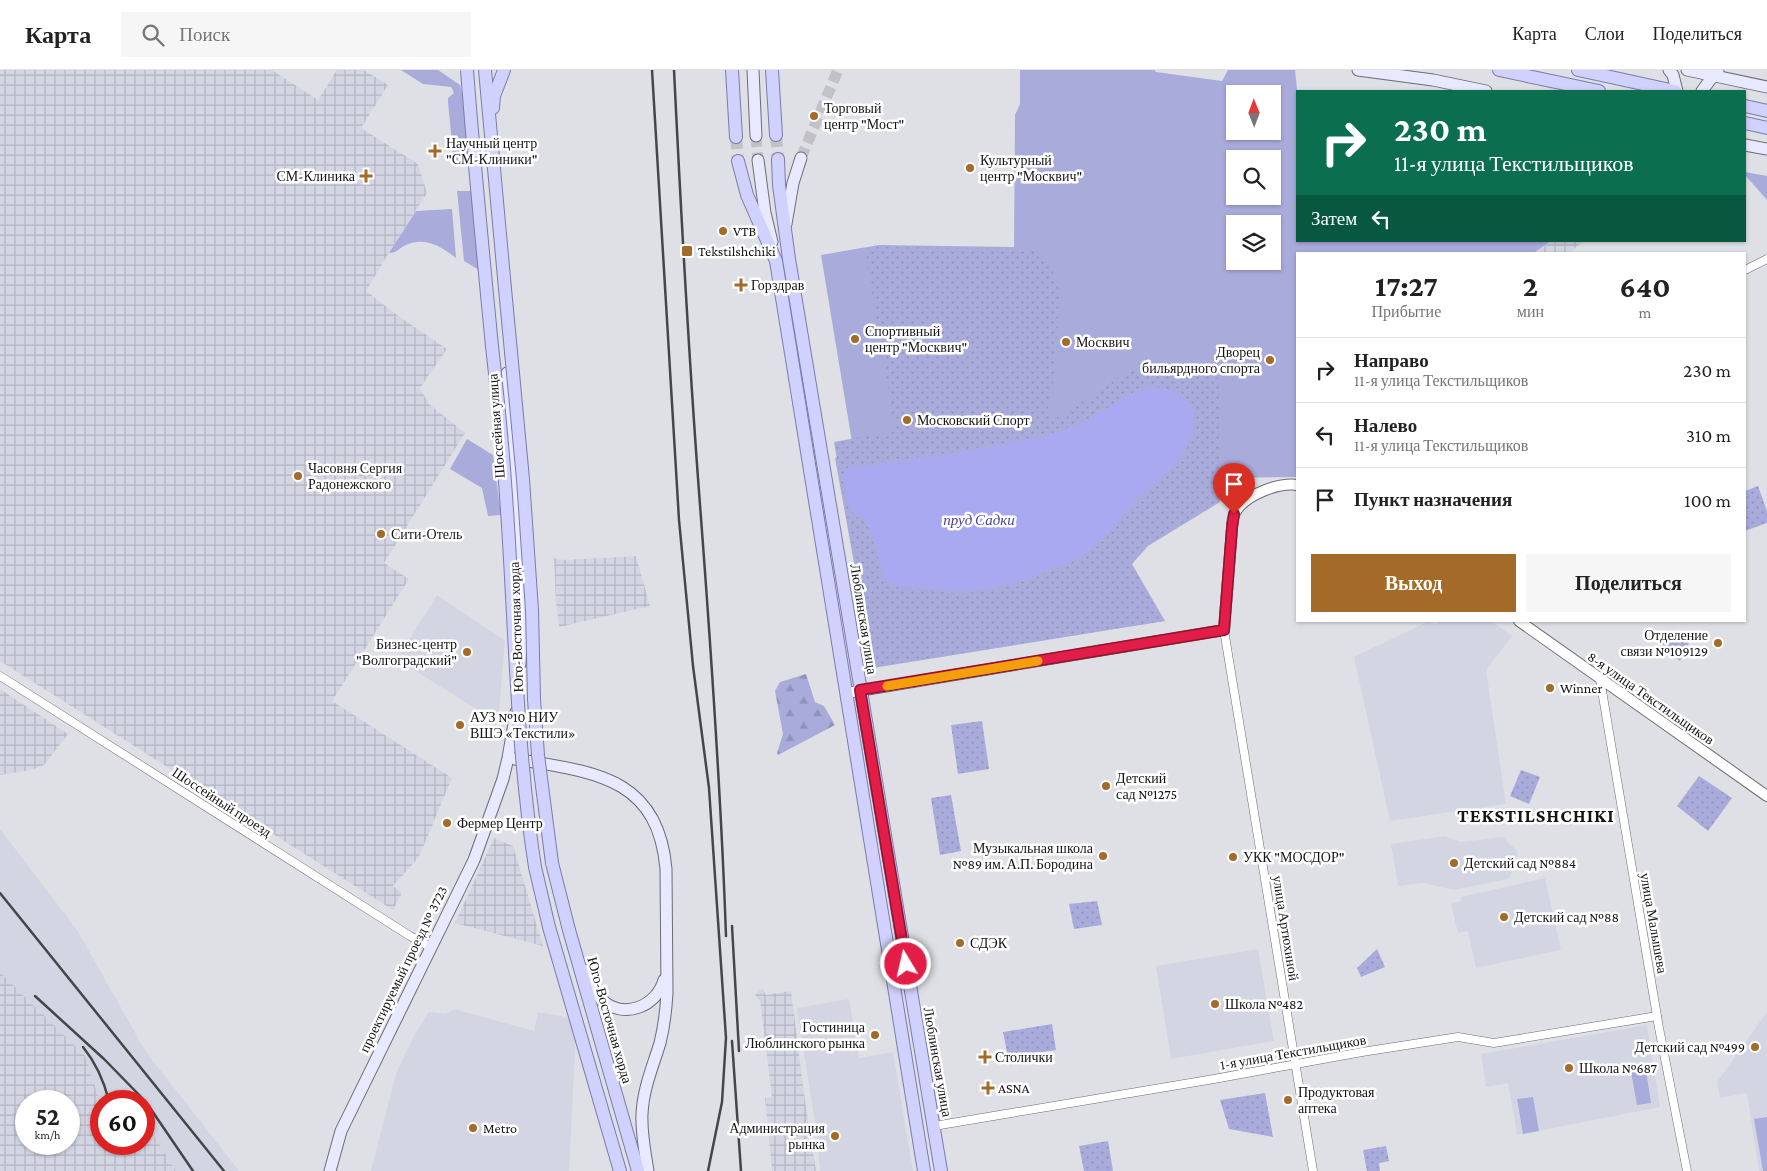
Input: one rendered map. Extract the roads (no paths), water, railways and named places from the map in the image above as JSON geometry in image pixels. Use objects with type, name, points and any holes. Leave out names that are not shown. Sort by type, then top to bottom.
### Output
[{"type":"main road","name":"Юго-Восточная хорда","points":[[467,70],[505,480],[514,609],[517,708],[526,813],[535,867],[549,927],[620,1171]]},
{"type":"main road","points":[[490,133],[494,96],[504,70]]},
{"type":"main road","points":[[732,70],[736,137]]},
{"type":"main road","points":[[752,70],[756,136]]},
{"type":"main road","points":[[772,70],[776,135]]},
{"type":"main road","points":[[1358,70],[1434,80]]},
{"type":"main road","points":[[1398,70],[1481,90]]},
{"type":"main road","points":[[1498,70],[1595,90]]},
{"type":"main road","points":[[1669,70],[1675,81],[1676,90]]},
{"type":"main road","points":[[1687,70],[1718,73],[1767,87]]},
{"type":"main road","name":"Юго-Восточная хорда","points":[[482,71],[490,133],[523,478],[532,610],[534,700],[538,755],[552,863],[568,930],[638,1171]]},
{"type":"main road","name":"Шоссейная улица","points":[[482,71],[500,276],[521,589],[521,658],[518,699],[508,758],[502,779]]},
{"type":"main road","points":[[1584,71],[1671,90]]},
{"type":"main road","points":[[1703,90],[1718,73]]},
{"type":"main road","points":[[1746,106],[1767,111]]},
{"type":"main road","points":[[1746,124],[1767,128]]},
{"type":"main road","points":[[1746,145],[1767,149]]},
{"type":"main road","points":[[785,231],[793,183],[801,158]]},
{"type":"main road","name":"Люблинская улица","points":[[778,159],[785,231],[941,1171]]},
{"type":"main road","name":"Люблинская улица","points":[[758,160],[765,213],[784,304],[848,692],[924,1171]]},
{"type":"main road","points":[[738,161],[747,195],[774,254]]},
{"type":"main road","points":[[508,758],[576,769],[602,776],[622,786],[638,799],[650,813],[660,834],[666,869],[666,1014],[660,1042],[646,1086],[642,1113],[643,1141],[648,1171]]},
{"type":"main road","name":"проектируемый проезд № 3723","points":[[330,1171],[341,1131],[474,860],[502,779]]},
{"type":"main road","points":[[568,930],[593,988],[601,999],[618,1008],[638,1008],[654,998],[664,981],[666,961]]},
{"type":"street","points":[[1746,270],[1767,259]]},
{"type":"street","points":[[848,692],[1224,630],[1234,514],[1244,502],[1266,489],[1276,486],[1296,485]]},
{"type":"street","name":"8-я улица Текстильщиков","points":[[1520,622],[1767,796]]},
{"type":"street","name":"улица Артюхиной","points":[[1224,630],[1242,729],[1313,1171]]},
{"type":"street","name":"Шоссейный проезд","points":[[0,676],[430,947]]},
{"type":"street","name":"улица Малышева","points":[[1600,679],[1657,1016],[1687,1171]]},
{"type":"street","name":"1-я улица Текстильщиков","points":[[934,1126],[1344,1054],[1458,1037],[1494,1043],[1657,1016]]},
{"type":"water","name":"пруд Садки","points":[[1150,387],[1176,393],[1186,400],[1192,409],[1194,419],[1189,440],[1184,451],[1170,469],[1139,497],[1101,540],[1084,554],[1064,565],[1018,581],[979,590],[953,591],[904,587],[884,580],[869,527],[863,518],[851,511],[847,501],[844,475],[846,469],[958,453],[1046,436],[1079,425],[1140,389]]},
{"type":"tunnel","points":[[801,158],[838,70]]},
{"type":"tunnel","points":[[776,135],[778,159]]},
{"type":"tunnel","points":[[756,136],[758,160]]},
{"type":"tunnel","points":[[736,137],[738,161]]},
{"type":"railway","points":[[652,70],[679,520],[693,666],[709,788],[726,1038],[722,1102],[708,1171]]},
{"type":"railway","points":[[674,70],[682,233],[715,720],[726,936]]},
{"type":"railway","points":[[0,893],[224,1171]]},
{"type":"railway","points":[[732,926],[739,1051]]},
{"type":"railway","points":[[35,996],[104,1059],[146,1102],[193,1171]]},
{"type":"railway","points":[[732,1041],[741,1171]]},
{"type":"railway","points":[[83,1047],[99,1072],[106,1090]]},
{"type":"place","name":"Торговый центр \"Мост\"","points":[[814,116]]},
{"type":"place","name":"Научный центр \"СМ-Клиники\"","points":[[435,151]]},
{"type":"place","name":"Культурный центр \"Москвич\"","points":[[970,168]]},
{"type":"place","name":"СМ-Клиника","points":[[366,176]]},
{"type":"place","name":"VTB","points":[[723,231]]},
{"type":"place","name":"Tekstilshchiki","points":[[687,251]]},
{"type":"place","name":"Горздрав","points":[[741,285]]},
{"type":"place","name":"Спортивный центр \"Москвич\"","points":[[855,339]]},
{"type":"place","name":"Москвич","points":[[1066,342]]},
{"type":"place","name":"Дворец бильярдного спорта","points":[[1270,360]]},
{"type":"place","name":"Московский Спорт","points":[[907,420]]},
{"type":"place","name":"Часовня Сергия Радонежского","points":[[298,476]]},
{"type":"place","name":"Сити-Отель","points":[[381,534]]},
{"type":"place","name":"Отделение связи №109129","points":[[1718,643]]},
{"type":"place","name":"Бизнес-центр \"Волгоградский\"","points":[[467,652]]},
{"type":"place","name":"Winner","points":[[1550,688]]},
{"type":"place","name":"АУЗ №10 НИУ ВШЭ «Текстили»","points":[[460,725]]},
{"type":"place","name":"Детский сад №1275","points":[[1106,786]]},
{"type":"place","name":"Фермер Центр","points":[[447,823]]},
{"type":"place","name":"Музыкальная школа №89 им. А.П. Бородина","points":[[1103,856]]},
{"type":"place","name":"УКК \"МОСДОР\"","points":[[1233,857]]},
{"type":"place","name":"Детский сад №884","points":[[1454,863]]},
{"type":"place","name":"Детский сад №88","points":[[1504,917]]},
{"type":"place","name":"СДЭК","points":[[960,943]]},
{"type":"place","name":"Школа №482","points":[[1215,1004]]},
{"type":"place","name":"Гостиница Люблинского рынка","points":[[875,1035]]},
{"type":"place","name":"Детский сад №499","points":[[1755,1047]]},
{"type":"place","name":"Столички","points":[[985,1057]]},
{"type":"place","name":"Школа №687","points":[[1569,1068]]},
{"type":"place","name":"ASNA","points":[[988,1088]]},
{"type":"place","name":"Продуктовая аптека","points":[[1288,1100]]},
{"type":"place","name":"Metro","points":[[473,1128]]},
{"type":"place","name":"Администрация рынка","points":[[835,1136]]},
{"type":"district","name":"TEKSTILSHCHIKI","points":[[1536,815]]}]
